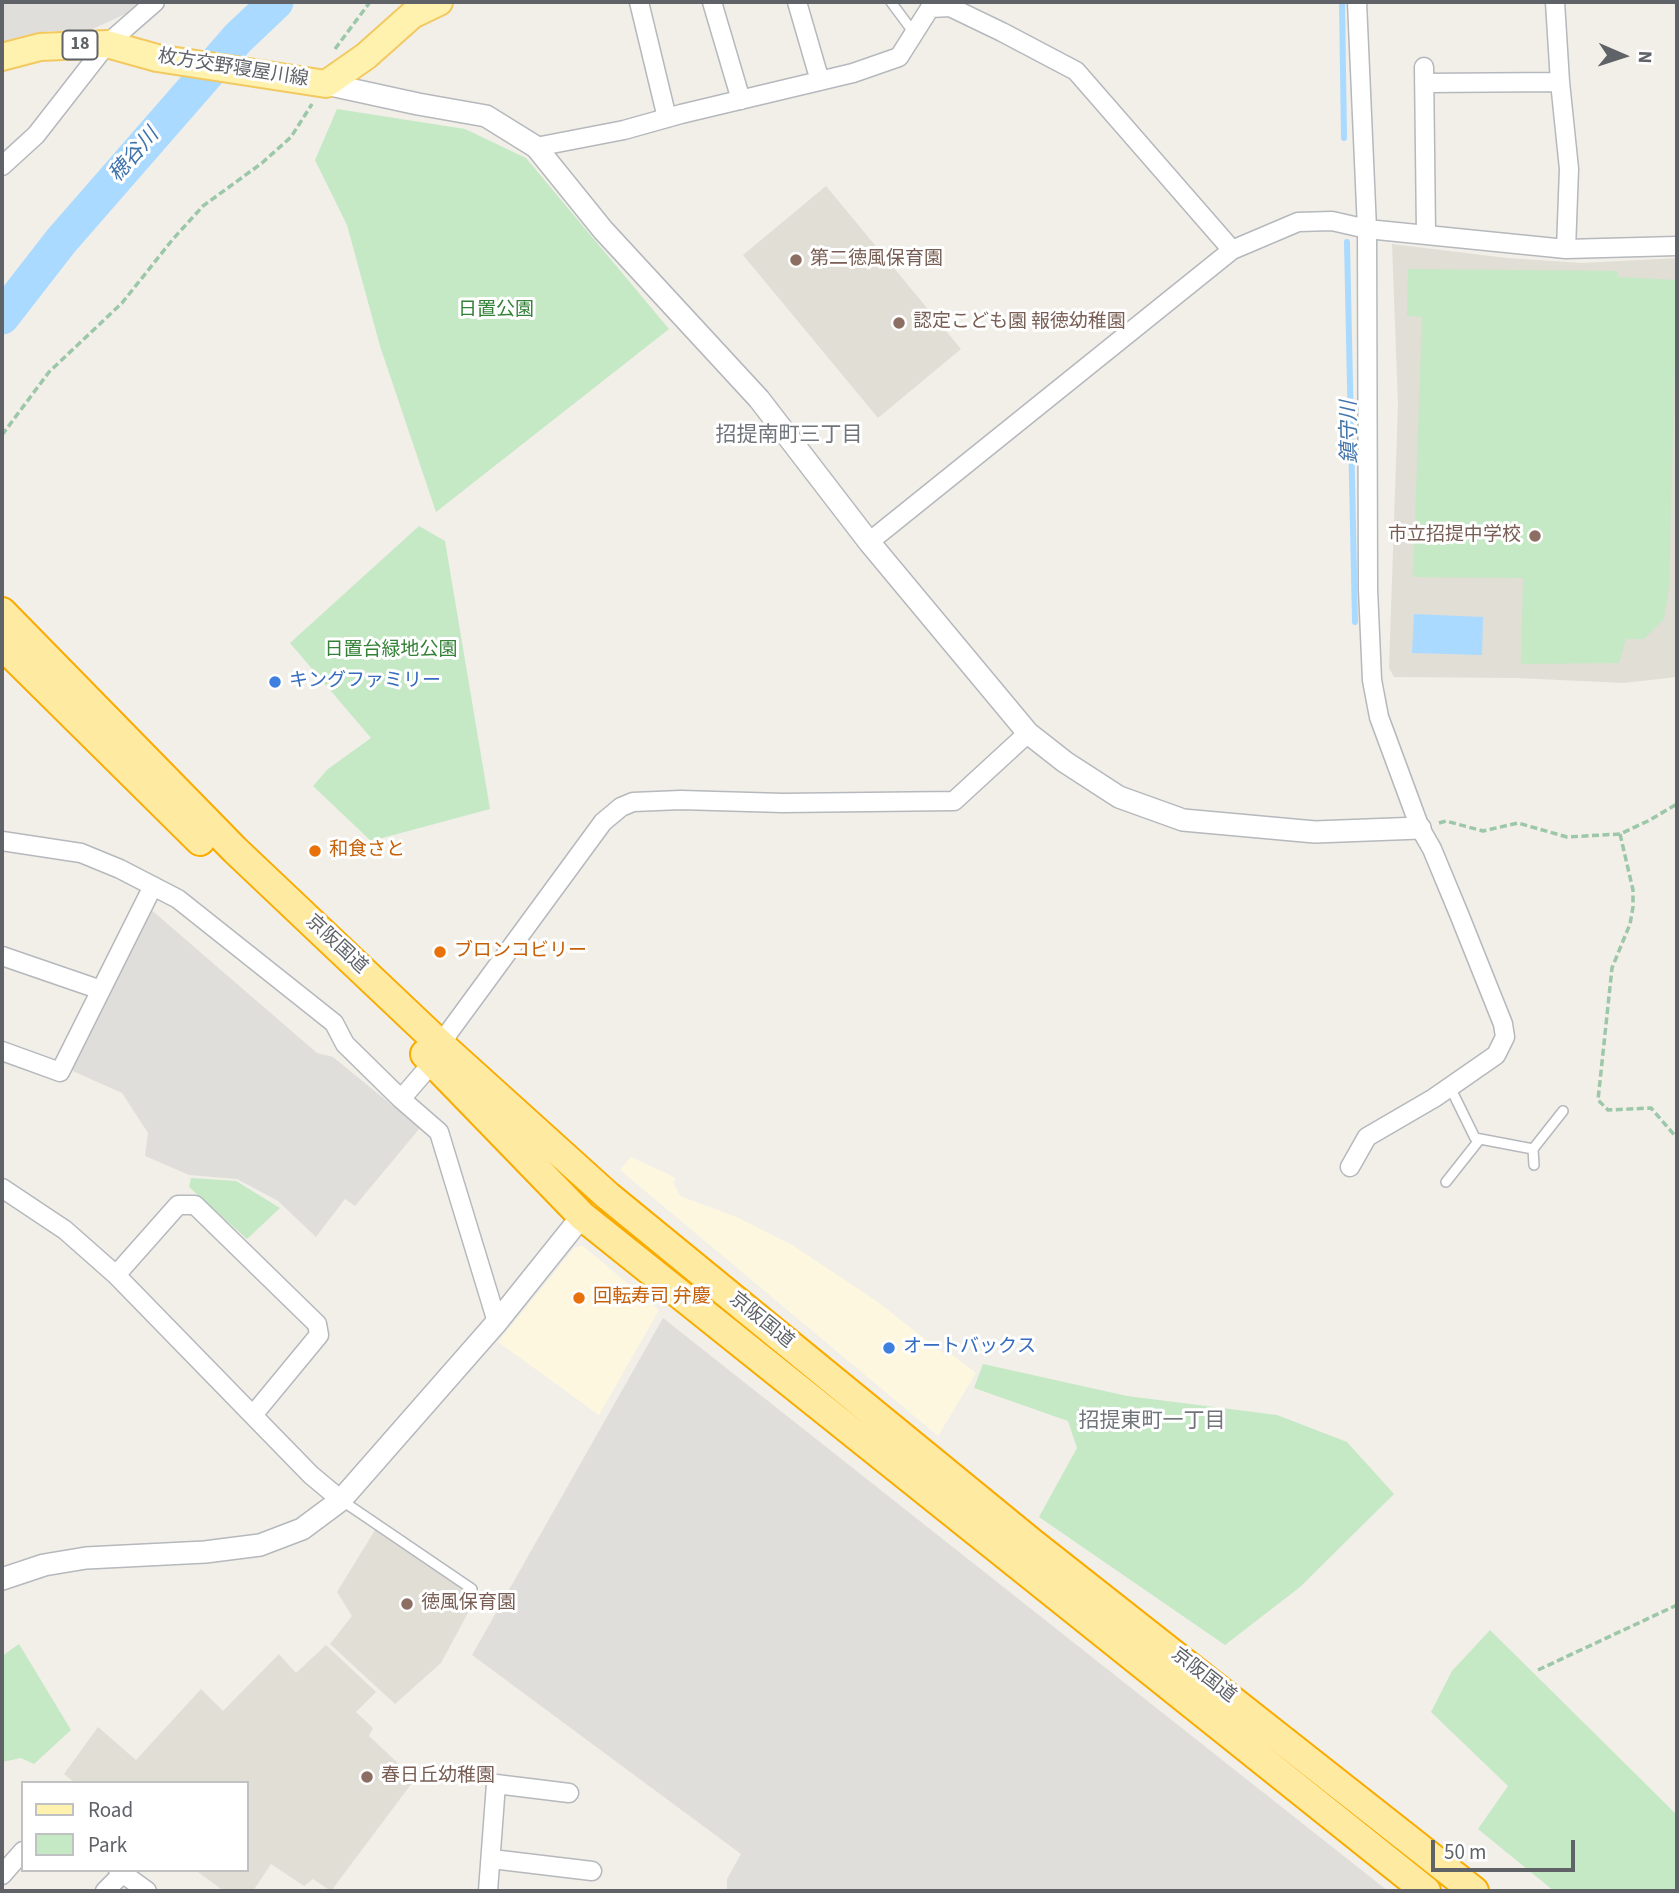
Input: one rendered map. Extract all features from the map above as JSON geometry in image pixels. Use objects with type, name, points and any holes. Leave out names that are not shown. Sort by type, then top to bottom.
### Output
[{"type":"highway","name":"京阪国道","points":[[2,612],[438,1054],[582,1216],[1426,1891]]},
{"type":"highway","name":"京阪国道","points":[[2,645],[178,820],[438,1054],[1032,1543],[1474,1891]]},
{"type":"main road","name":"枚方交野寝屋川線","points":[[2,57],[40,47],[107,44],[157,58],[326,84],[366,57],[412,15],[439,2]]},
{"type":"street","points":[[2,166],[36,135],[107,44],[155,2]]},
{"type":"street","points":[[639,2],[667,118]]},
{"type":"street","points":[[712,2],[741,100]]},
{"type":"street","points":[[797,2],[820,81]]},
{"type":"street","points":[[1350,1167],[1367,1137],[1450,1087],[1496,1055],[1505,1037],[1503,1024],[1432,849],[1420,828],[1379,717],[1372,680],[1368,589],[1367,229],[1357,2]]},
{"type":"street","points":[[1555,2],[1569,169],[1566,249]]},
{"type":"street","points":[[536,147],[624,130],[853,73],[899,57],[930,8],[950,7],[1076,71],[1232,250]]},
{"type":"street","points":[[1426,234],[1424,75],[1560,82]]},
{"type":"street","points":[[326,84],[486,116],[536,147],[603,230],[759,399],[869,542],[1028,733],[1065,762],[1119,797],[1183,820],[1315,832],[1420,828]]},
{"type":"street","points":[[869,542],[1232,250],[1298,222],[1332,221],[1367,229],[1566,249],[1677,246]]},
{"type":"street","points":[[401,1099],[438,1054],[449,1032],[596,832],[621,807],[633,802],[681,800],[783,803],[954,801],[1028,733]]},
{"type":"street","points":[[2,841],[81,853],[178,899],[334,1023],[345,1044],[439,1132],[497,1322]]},
{"type":"street","points":[[2,1051],[60,1072],[153,886]]},
{"type":"street","points":[[2,956],[101,990]]},
{"type":"street","points":[[2,1188],[65,1230],[116,1275],[311,1475],[341,1500]]},
{"type":"street","points":[[116,1275],[178,1205],[195,1205],[317,1324],[319,1335],[253,1415]]},
{"type":"street","points":[[2,1579],[44,1565],[86,1558],[205,1552],[260,1545],[302,1529],[341,1500],[497,1322],[582,1216]]},
{"type":"street","points":[[488,1891],[496,1784],[569,1793]]},
{"type":"street","points":[[2,1875],[21,1853]]},
{"type":"street","points":[[492,1859],[592,1871]]},
{"type":"street","points":[[104,1891],[120,1872],[147,1891]]},
{"type":"lane","points":[[891,2],[914,33]]},
{"type":"lane","points":[[1450,1087],[1475,1138],[1533,1149]]},
{"type":"lane","points":[[1534,1165],[1533,1149],[1563,1111]]},
{"type":"lane","points":[[1446,1182],[1480,1139]]},
{"type":"lane","points":[[341,1500],[472,1589]]},
{"type":"path","points":[[2,435],[49,372],[122,303],[203,206],[262,163],[291,137],[326,84],[323,66],[370,2]]},
{"type":"path","points":[[1420,828],[1446,821],[1483,831],[1518,823],[1567,837],[1620,834],[1677,803]]},
{"type":"path","points":[[1620,834],[1633,890],[1633,907],[1630,924],[1612,968],[1598,1100],[1608,1110],[1651,1108],[1677,1138]]},
{"type":"path","points":[[1538,1670],[1677,1605]]},
{"type":"shaded area","points":[[2,2],[140,2],[130,12],[86,32],[48,31],[2,46]]},
{"type":"shaded area","points":[[826,186],[961,349],[878,418],[743,255]]},
{"type":"shaded area","name":"市立招提中学校","points":[[1392,244],[1507,258],[1582,263],[1677,258],[1677,677],[1623,683],[1517,678],[1394,677],[1389,668],[1398,404]]},
{"type":"shaded area","points":[[148,907],[317,1053],[333,1057],[420,1128],[355,1206],[345,1199],[316,1237],[278,1201],[237,1179],[189,1175],[145,1156],[148,1133],[122,1093],[68,1069]]},
{"type":"shaded area","points":[[631,1157],[676,1178],[673,1182],[680,1196],[739,1218],[792,1245],[875,1300],[947,1356],[950,1353],[976,1373],[938,1436],[620,1170]]},
{"type":"shaded area","points":[[583,1246],[659,1310],[599,1415],[498,1342],[575,1247]]},
{"type":"shaded area","points":[[663,1318],[1388,1891],[727,1891],[727,1879],[741,1854],[472,1655]]},
{"type":"shaded area","points":[[375,1530],[476,1598],[441,1663],[395,1704],[330,1644],[352,1616],[337,1592]]},
{"type":"shaded area","points":[[326,1645],[376,1692],[356,1712],[373,1728],[369,1736],[415,1779],[331,1891],[313,1879],[304,1886],[271,1864],[253,1891],[224,1891],[198,1872],[248,1872],[248,1781],[73,1781],[64,1774],[98,1727],[136,1760],[201,1689],[223,1711],[279,1654],[296,1673]]},
{"type":"green space","name":"日置公園","points":[[337,109],[465,129],[526,158],[669,329],[436,512],[380,346],[347,225],[315,160]]},
{"type":"green space","name":"市立招提中学校","points":[[1408,269],[1617,271],[1618,277],[1677,280],[1669,587],[1664,619],[1644,639],[1626,639],[1619,663],[1521,664],[1523,578],[1413,577],[1422,317],[1407,316]]},
{"type":"green space","name":"日置台緑地公園","points":[[419,526],[445,541],[490,809],[371,841],[313,786],[328,769],[371,738],[290,643]]},
{"type":"green space","points":[[191,1178],[236,1181],[280,1208],[247,1239],[189,1187]]},
{"type":"green space","points":[[983,1364],[1127,1396],[1277,1415],[1347,1442],[1394,1494],[1300,1587],[1225,1645],[1039,1517],[1077,1448],[1068,1421],[974,1388]]},
{"type":"green space","points":[[1490,1630],[1677,1815],[1677,1891],[1554,1891],[1478,1829],[1508,1786],[1431,1712],[1452,1671]]},
{"type":"green space","points":[[19,1644],[71,1730],[34,1764],[21,1758],[2,1762],[2,1656]]},
{"type":"water","points":[[1414,614],[1483,617],[1482,655],[1412,653]]},
{"type":"waterway","name":"穂谷川","points":[[2,317],[61,241],[238,38],[276,2]]},
{"type":"waterway","name":"鎮守川","points":[[1342,2],[1344,138]]},
{"type":"waterway","name":"鎮守川","points":[[1347,242],[1355,622]]},
{"type":"place","name":"第二徳風保育園","points":[[796,260]]},
{"type":"place","name":"認定こども園 報徳幼稚園","points":[[899,323]]},
{"type":"place","name":"市立招提中学校","points":[[1535,536]]},
{"type":"place","name":"キングファミリー","points":[[275,682]]},
{"type":"place","name":"和食さと","points":[[315,851]]},
{"type":"place","name":"ブロンコビリー","points":[[440,952]]},
{"type":"place","name":"回転寿司 弁慶","points":[[579,1298]]},
{"type":"place","name":"オートバックス","points":[[889,1348]]},
{"type":"place","name":"徳風保育園","points":[[407,1604]]},
{"type":"place","name":"春日丘幼稚園","points":[[367,1777]]},
{"type":"district","name":"招提南町三丁目","points":[[789,436]]},
{"type":"district","name":"招提東町一丁目","points":[[1152,1422]]}]
